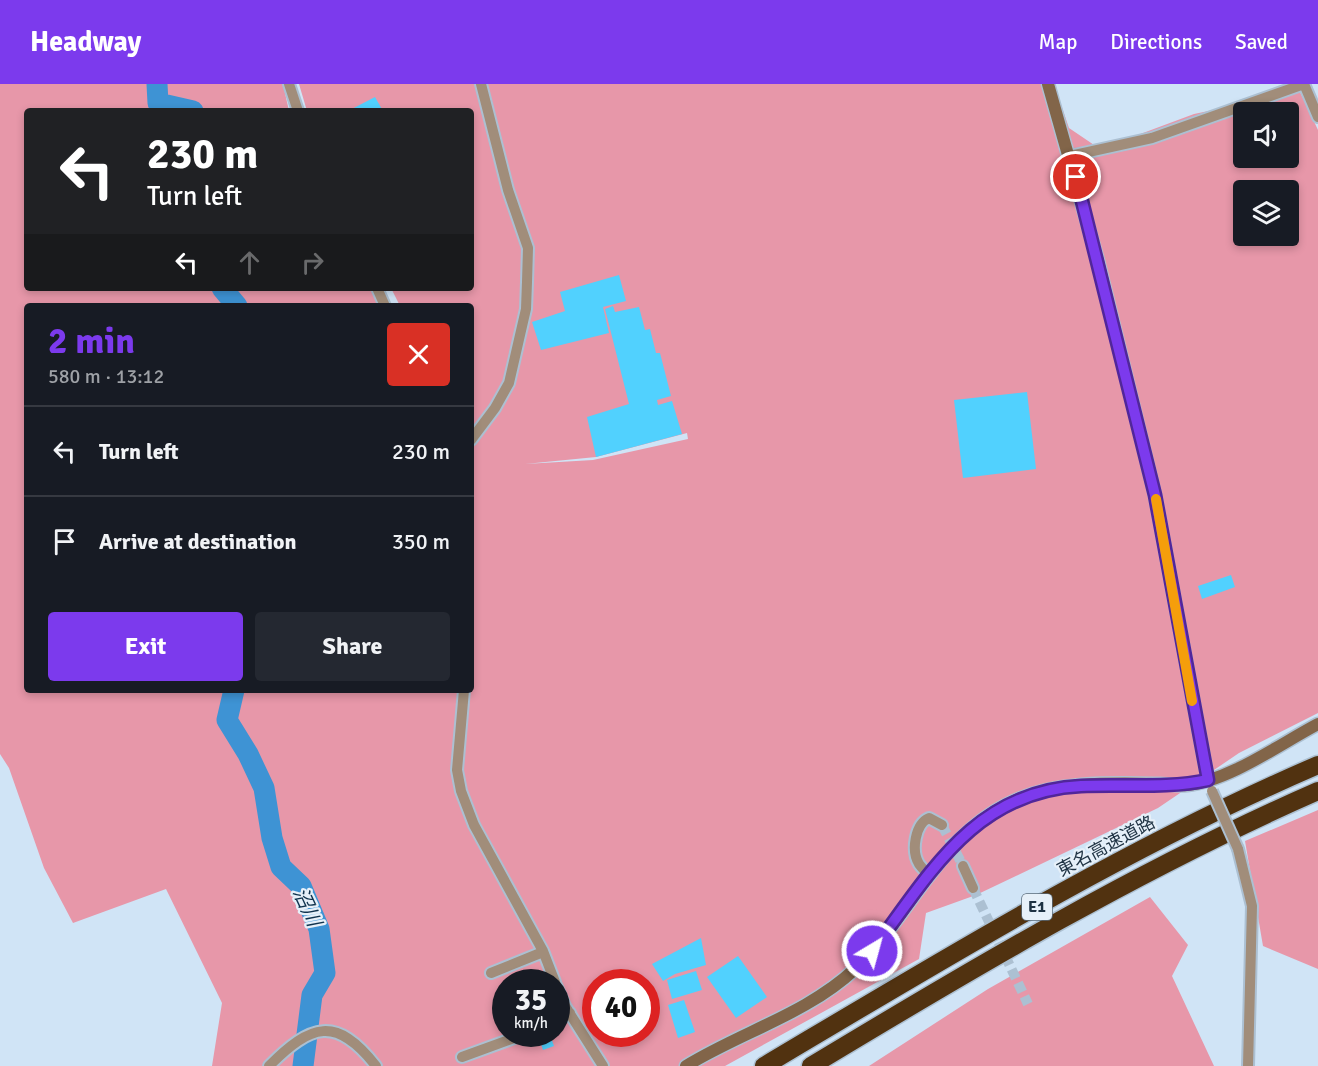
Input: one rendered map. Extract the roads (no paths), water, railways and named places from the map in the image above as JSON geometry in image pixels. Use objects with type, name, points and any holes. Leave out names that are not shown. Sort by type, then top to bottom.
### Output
[{"type":"highway","name":"東名高速道路","points":[[764,1066],[917,975],[1123,860],[1318,765]]},
{"type":"highway","name":"E1","points":[[811,1066],[1008,950],[1132,882],[1318,791]]},
{"type":"street","points":[[289,84],[297,108]]},
{"type":"street","points":[[474,436],[495,408],[509,383],[526,309],[528,248],[508,190],[481,84]]},
{"type":"street","points":[[1048,84],[1070,156],[1155,495],[1210,786],[1238,849],[1252,906],[1248,1066]]},
{"type":"street","points":[[1070,156],[1152,138],[1304,84],[1318,117]]},
{"type":"street","points":[[464,693],[457,770],[461,791],[474,825],[543,952],[550,969]]},
{"type":"street","points":[[686,1066],[729,1041],[792,1012],[835,986],[872,951],[961,836],[976,823],[1002,807],[1034,793],[1078,786],[1210,786],[1318,724]]},
{"type":"street","points":[[929,876],[918,862],[916,831],[922,820],[929,818],[942,825]]},
{"type":"street","points":[[963,866],[973,888]]},
{"type":"street","points":[[491,973],[543,952]]},
{"type":"street","points":[[570,1013],[603,1066]]},
{"type":"street","points":[[269,1066],[288,1047],[310,1032],[324,1031],[340,1034],[354,1042],[376,1066]]},
{"type":"street","points":[[462,1057],[492,1046]]},
{"type":"waterway","name":"沼川","points":[[157,84],[158,103],[180,108]]},
{"type":"waterway","name":"沼川","points":[[224,291],[234,303]]},
{"type":"waterway","name":"沼川","points":[[233,693],[227,720],[248,754],[264,788],[272,838],[281,867],[301,886],[319,929],[325,973],[312,995],[303,1066]]},
{"type":"tunnel","points":[[942,825],[963,866]]},
{"type":"tunnel","points":[[973,888],[1028,1004]]}]
